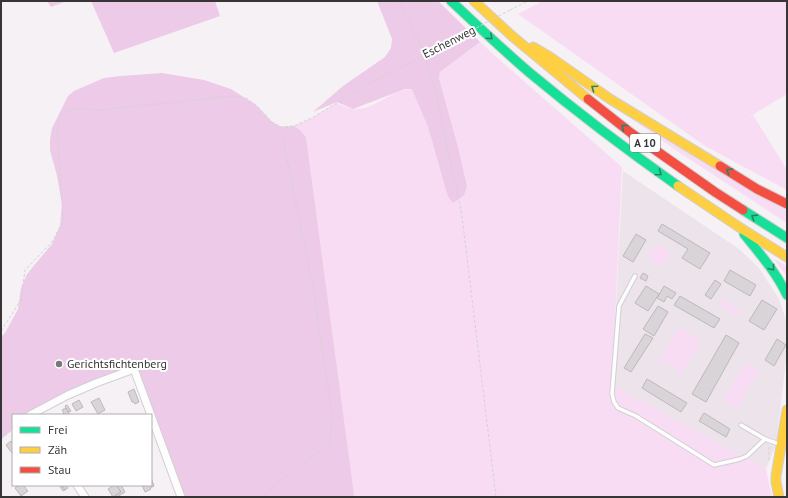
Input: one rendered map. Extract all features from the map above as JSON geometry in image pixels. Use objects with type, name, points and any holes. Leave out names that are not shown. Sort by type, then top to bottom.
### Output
[{"type":"highway","name":"A 10","points":[[451,1],[498,44],[572,107],[617,142],[658,173],[787,257]]},
{"type":"highway","name":"A 10","points":[[474,1],[512,36],[591,102],[631,133],[715,192],[787,238]]},
{"type":"highway","points":[[512,36],[548,55],[595,89],[632,113],[746,182],[787,204]]},
{"type":"highway","points":[[739,227],[776,273],[787,295]]},
{"type":"highway","points":[[779,497],[776,476],[787,410]]},
{"type":"street","points":[[32,414],[68,395],[134,368],[151,414]]},
{"type":"street","points":[[152,417],[181,497]]},
{"type":"street","points":[[78,486],[85,497]]},
{"type":"lane","points":[[634,276],[619,306],[612,394],[614,402],[618,408],[636,416],[714,465],[747,456],[765,438]]},
{"type":"lane","points":[[741,425],[765,438],[781,444]]},
{"type":"path","points":[[399,1],[425,54],[429,72],[435,88],[442,129],[462,216],[496,497]]},
{"type":"path","name":"Eschenweg","points":[[294,126],[312,118],[370,83],[528,1]]},
{"type":"path","points":[[1,331],[21,300],[25,270],[52,242],[63,221],[62,186],[57,130],[60,114],[76,108],[99,110],[233,96],[246,98],[256,105],[272,122],[281,127],[294,126]]},
{"type":"path","points":[[263,497],[266,492],[330,442],[332,415],[314,293],[283,139],[294,126]]},
{"type":"path","points":[[1,439],[12,430]]},
{"type":"shaded area","points":[[47,1],[67,1],[51,7]]},
{"type":"shaded area","points":[[91,1],[215,1],[220,16],[114,53]]},
{"type":"shaded area","points":[[377,1],[438,1],[480,42],[440,72],[439,78],[467,186],[464,195],[453,203],[448,197],[428,127],[412,89],[405,89],[353,109],[337,102],[313,112],[343,86],[385,57],[391,48],[392,39]]},
{"type":"shaded area","points":[[543,1],[787,1],[787,94],[729,129],[753,115],[787,170],[787,190],[705,146],[518,14]]},
{"type":"shaded area","points":[[480,42],[622,167],[612,385],[766,469],[772,497],[353,497],[354,494],[306,137],[294,126],[312,118],[336,103],[352,109],[362,108],[376,103],[397,92],[412,89],[415,92],[428,127],[448,197],[453,203],[467,186],[439,78],[440,72]]},
{"type":"shaded area","points":[[162,73],[204,80],[231,89],[256,105],[272,122],[281,127],[294,126],[306,137],[354,494],[353,497],[181,497],[152,418],[152,414],[151,414],[134,369],[32,414],[12,414],[12,430],[1,439],[1,337],[5,333],[18,309],[21,288],[27,274],[52,244],[60,226],[62,204],[50,150],[52,128],[68,96],[74,91],[104,78]]},
{"type":"shaded area","points":[[629,117],[734,181],[787,211],[787,223],[677,151]]},
{"type":"shaded area","points":[[623,171],[739,249],[759,268],[779,299],[787,323],[787,352],[776,444],[766,469],[612,385]]},
{"type":"shaded area","points":[[659,245],[666,248],[669,255],[666,262],[659,265],[652,262],[649,255],[652,248]]},
{"type":"shaded area","points":[[774,259],[787,266],[787,277]]},
{"type":"shaded area","points":[[724,300],[739,310],[739,314],[736,316],[720,306],[720,302]]},
{"type":"shaded area","points":[[679,328],[698,338],[700,342],[681,374],[677,375],[679,371],[663,361],[661,365],[659,364],[659,361]]},
{"type":"shaded area","points":[[744,364],[748,364],[758,370],[759,374],[753,381],[737,408],[735,408],[724,401],[724,397]]},
{"type":"building","points":[[662,224],[710,253],[700,269],[682,258],[688,249],[658,231]]},
{"type":"building","points":[[636,234],[646,240],[633,262],[623,256]]},
{"type":"building","points":[[730,270],[756,285],[750,296],[724,281]]},
{"type":"building","points":[[643,273],[648,276],[646,281],[640,278]]},
{"type":"building","points":[[715,280],[721,284],[711,299],[705,295]]},
{"type":"building","points":[[646,286],[659,294],[648,311],[635,303]]},
{"type":"building","points":[[664,286],[676,293],[672,299],[667,296],[664,302],[657,298]]},
{"type":"building","points":[[680,296],[720,319],[714,328],[674,305]]},
{"type":"building","points":[[762,300],[777,309],[764,330],[749,321]]},
{"type":"building","points":[[658,306],[668,312],[654,336],[643,329]]},
{"type":"building","points":[[645,334],[653,338],[631,372],[624,368]]},
{"type":"building","points":[[726,335],[739,343],[706,402],[692,394]]},
{"type":"building","points":[[777,339],[786,345],[774,366],[765,360]]},
{"type":"building","points":[[647,379],[687,403],[681,412],[642,388]]},
{"type":"building","points":[[134,389],[139,402],[135,404],[132,402],[128,392]]},
{"type":"building","points":[[99,398],[105,410],[98,414],[91,402]]},
{"type":"building","points":[[79,400],[83,407],[76,411],[72,404]]},
{"type":"building","points":[[67,405],[71,411],[68,412],[65,406]]},
{"type":"building","points":[[66,408],[69,414],[62,414],[64,413],[62,410]]},
{"type":"building","points":[[704,413],[730,429],[726,437],[699,421]]},
{"type":"building","points":[[11,441],[12,453],[6,445]]},
{"type":"building","points":[[152,481],[154,486],[145,492],[142,486],[152,486]]},
{"type":"building","points":[[18,486],[24,486],[28,491],[21,496],[15,488]]},
{"type":"building","points":[[60,486],[62,486],[65,490],[63,491]]},
{"type":"building","points":[[62,486],[67,486],[68,488],[65,490]]},
{"type":"building","points":[[112,486],[117,486],[121,492],[113,497],[108,489]]},
{"type":"building","points":[[117,486],[122,486],[125,492],[117,497],[115,496],[121,492]]},
{"type":"traffic: fast","points":[[451,1],[548,88],[640,159],[678,186]]},
{"type":"traffic: fast","points":[[743,210],[787,238]]},
{"type":"traffic: fast","points":[[744,234],[773,271],[787,295]]},
{"type":"traffic: slow","points":[[474,1],[512,36],[588,99]]},
{"type":"traffic: slow","points":[[533,47],[550,57],[610,99],[720,166]]},
{"type":"traffic: slow","points":[[678,186],[787,257]]},
{"type":"traffic: slow","points":[[779,497],[776,476],[787,410]]},
{"type":"traffic: jam","points":[[588,99],[631,133],[743,210]]},
{"type":"traffic: jam","points":[[720,166],[757,189],[787,204]]},
{"type":"place","name":"Gerichtsfichtenberg","points":[[59,364]]}]
